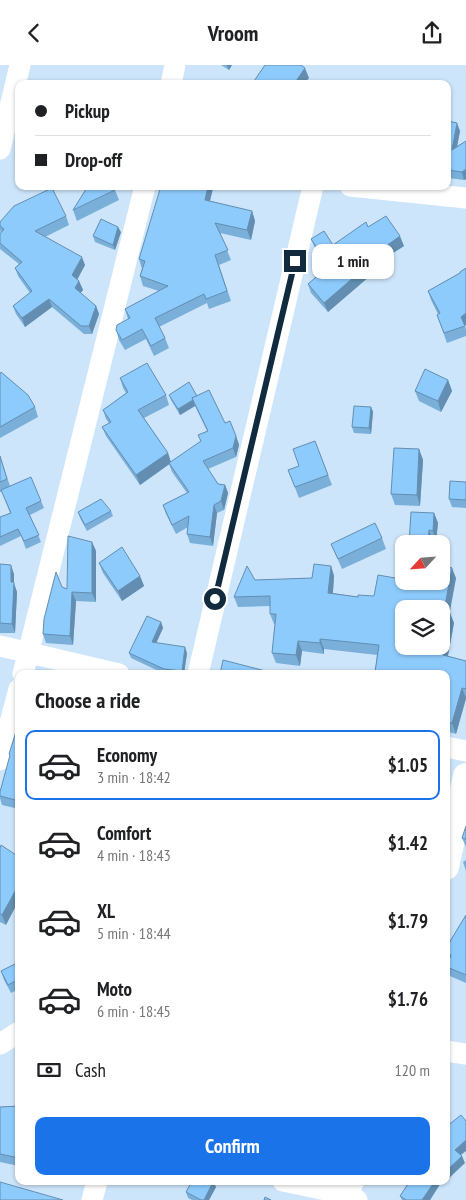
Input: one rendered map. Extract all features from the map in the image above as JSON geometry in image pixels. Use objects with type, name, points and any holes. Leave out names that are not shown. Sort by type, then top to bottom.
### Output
[{"type":"street","points":[[17,80],[20,65]]},
{"type":"street","points":[[172,80],[175,65]]},
{"type":"street","points":[[0,149],[15,90]]},
{"type":"street","points":[[26,664],[144,190]]},
{"type":"street","points":[[199,670],[312,190]]},
{"type":"street","points":[[389,190],[466,198]]},
{"type":"street","points":[[0,646],[26,664],[82,670]]},
{"type":"street","points":[[0,760],[15,704]]},
{"type":"street","points":[[450,748],[466,751]]},
{"type":"street","points":[[450,849],[466,776]]},
{"type":"street","points":[[0,1045],[15,1035]]},
{"type":"street","points":[[450,1052],[466,1054]]},
{"type":"street","points":[[92,1200],[96,1185]]},
{"type":"street","points":[[303,1185],[349,1194]]},
{"type":"building","points":[[265,65],[301,65],[305,68],[297,80],[255,80]]},
{"type":"building","points":[[451,122],[457,123],[452,150],[466,141],[466,169],[462,172],[451,170]]},
{"type":"building","points":[[48,190],[53,190],[66,216],[35,231],[82,257],[72,275],[79,281],[75,288],[96,306],[89,326],[81,326],[49,299],[22,318],[13,306],[32,291],[15,268],[22,262],[0,243],[0,234],[4,229],[0,226],[0,222],[14,206]]},
{"type":"building","points":[[86,190],[115,190],[73,210]]},
{"type":"building","points":[[160,190],[207,190],[205,200],[252,211],[247,230],[215,223],[228,250],[215,255],[227,291],[206,299],[204,294],[155,318],[165,338],[151,346],[142,329],[122,340],[116,330],[117,325],[130,318],[125,309],[168,286],[140,276],[145,261],[139,259]]},
{"type":"building","points":[[386,216],[400,236],[372,256],[374,259],[368,265],[324,303],[308,284],[329,266],[311,239],[324,231],[333,245],[366,222],[368,227]]},
{"type":"building","points":[[101,219],[118,227],[113,245],[93,236]]},
{"type":"building","points":[[466,268],[466,313],[461,317],[465,326],[444,333],[437,315],[440,313],[428,291]]},
{"type":"building","points":[[147,363],[166,395],[138,410],[168,453],[136,475],[102,427],[111,422],[103,410],[128,392],[120,378]]},
{"type":"building","points":[[425,369],[448,380],[438,401],[415,391]]},
{"type":"building","points":[[1,372],[28,395],[35,407],[0,427],[0,374]]},
{"type":"building","points":[[189,382],[197,396],[178,409],[169,395]]},
{"type":"building","points":[[209,390],[225,423],[230,421],[236,436],[233,448],[203,461],[218,484],[225,485],[221,501],[214,505],[210,537],[187,534],[189,516],[172,525],[163,505],[189,492],[169,463],[201,441],[198,435],[208,431],[192,398]]},
{"type":"building","points":[[354,406],[371,407],[369,428],[352,427]]},
{"type":"building","points":[[315,441],[328,475],[295,487],[288,470],[299,466],[293,449]]},
{"type":"building","points":[[394,448],[419,449],[417,495],[391,494]]},
{"type":"building","points":[[0,456],[7,479],[0,482]]},
{"type":"building","points":[[31,477],[41,501],[26,508],[39,535],[24,541],[18,529],[0,537],[0,517],[11,513],[1,490]]},
{"type":"building","points":[[450,481],[466,482],[466,500],[449,499]]},
{"type":"building","points":[[101,499],[111,511],[85,525],[78,512]]},
{"type":"building","points":[[411,512],[434,513],[433,531],[429,530],[429,535],[410,535]]},
{"type":"building","points":[[375,523],[382,538],[338,559],[331,544]]},
{"type":"building","points":[[68,536],[92,542],[92,593],[72,592],[70,636],[43,634],[44,619],[56,572],[62,587],[67,589]]},
{"type":"building","points":[[122,547],[140,576],[118,591],[99,563]]},
{"type":"building","points":[[0,564],[11,565],[11,582],[14,582],[12,624],[0,623]]},
{"type":"building","points":[[314,564],[331,566],[328,593],[358,597],[358,595],[374,596],[378,575],[395,578],[395,590],[448,590],[446,600],[395,600],[395,655],[443,655],[466,661],[466,689],[462,688],[452,723],[450,723],[450,670],[375,670],[379,645],[320,639],[320,643],[298,641],[296,655],[272,653],[276,614],[270,614],[270,596],[234,597],[247,566],[255,580],[312,578]]},
{"type":"building","points":[[147,616],[161,622],[152,642],[185,647],[182,670],[164,669],[129,653]]},
{"type":"building","points":[[223,660],[262,670],[221,670]]},
{"type":"building","points":[[15,735],[15,800],[0,796]]},
{"type":"building","points":[[466,826],[466,839],[462,838]]},
{"type":"building","points":[[1,845],[15,854],[15,891],[2,915],[0,914]]},
{"type":"building","points":[[466,915],[466,975],[450,968],[450,941]]},
{"type":"building","points":[[15,964],[15,981],[8,985],[1,971]]},
{"type":"building","points":[[15,1106],[15,1157],[0,1154],[0,1107]]},
{"type":"building","points":[[461,1115],[466,1121],[466,1140],[455,1150],[462,1156],[450,1167],[450,1124]]},
{"type":"building","points":[[0,1182],[63,1200],[0,1200]]},
{"type":"building","points":[[190,1185],[212,1185],[204,1200],[186,1192]]},
{"type":"building","points":[[407,1185],[432,1185],[422,1200],[406,1200],[400,1196]]},
{"type":"route","points":[[215,599],[295,261]]}]
